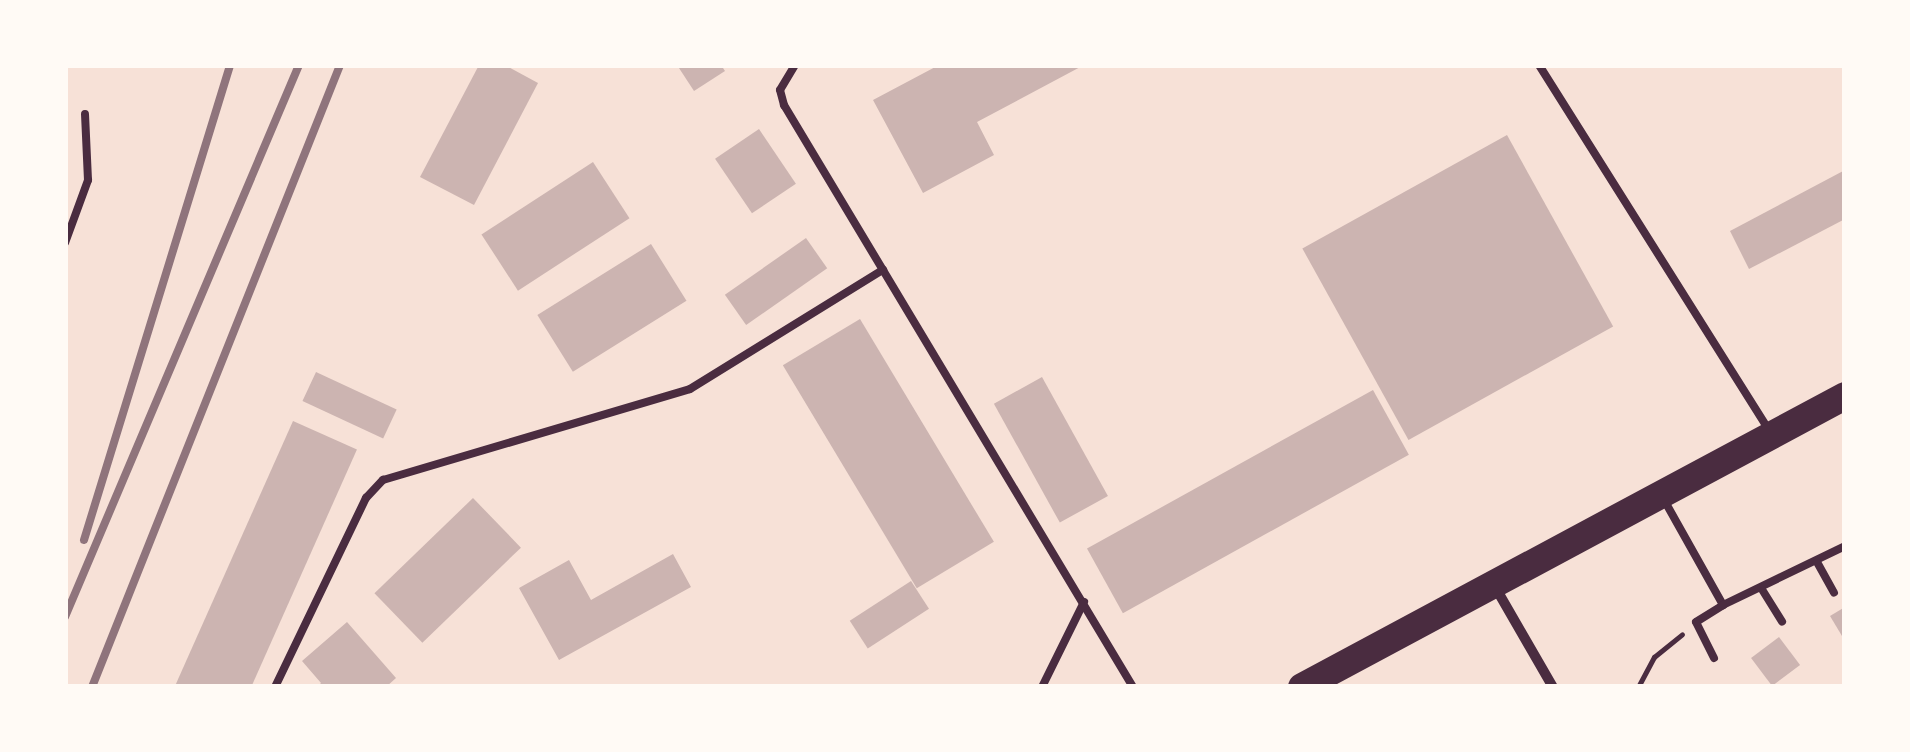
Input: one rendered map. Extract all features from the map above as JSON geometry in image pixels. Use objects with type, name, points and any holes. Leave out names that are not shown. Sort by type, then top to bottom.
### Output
[{"type":"highway","points":[[1302,687],[1845,396]]},
{"type":"street","points":[[1494,584],[1552,687]]},
{"type":"lane","points":[[794,65],[780,90],[784,105],[1133,687]]},
{"type":"lane","points":[[1539,65],[1772,435]]},
{"type":"lane","points":[[65,242],[88,180],[85,114]]},
{"type":"lane","points":[[276,687],[366,498],[383,480],[690,389],[884,270]]},
{"type":"lane","points":[[1661,494],[1723,605]]},
{"type":"lane","points":[[1714,658],[1696,622],[1845,546]]},
{"type":"lane","points":[[1817,562],[1834,593]]},
{"type":"lane","points":[[1763,590],[1782,621]]},
{"type":"lane","points":[[1042,687],[1084,602]]},
{"type":"path","points":[[1638,687],[1654,658],[1696,622]]},
{"type":"building","points":[[479,65],[505,65],[538,83],[474,205],[420,177]]},
{"type":"building","points":[[677,65],[721,65],[725,71],[694,91]]},
{"type":"building","points":[[939,65],[1084,65],[977,122],[994,155],[923,193],[873,100]]},
{"type":"building","points":[[759,129],[796,184],[752,213],[715,159]]},
{"type":"building","points":[[1507,135],[1613,327],[1409,440],[1302,248]]},
{"type":"building","points":[[593,162],[629,218],[518,291],[481,234]]},
{"type":"building","points":[[1845,170],[1845,219],[1749,269],[1730,231]]},
{"type":"building","points":[[806,238],[827,268],[746,325],[725,295]]},
{"type":"building","points":[[651,244],[687,301],[573,372],[537,315]]},
{"type":"building","points":[[860,319],[994,542],[917,588],[783,365]]},
{"type":"building","points":[[316,372],[397,410],[383,439],[302,401]]},
{"type":"building","points":[[1042,377],[1108,496],[1060,523],[994,404]]},
{"type":"building","points":[[1373,390],[1409,455],[1123,613],[1087,549]]},
{"type":"building","points":[[293,421],[357,449],[251,687],[175,687]]},
{"type":"building","points":[[473,498],[521,548],[422,643],[374,593]]},
{"type":"building","points":[[673,554],[691,587],[559,660],[519,588],[569,560],[591,600]]},
{"type":"building","points":[[911,581],[929,609],[868,648],[850,621]]},
{"type":"building","points":[[1845,607],[1845,641],[1830,616]]},
{"type":"building","points":[[347,622],[396,678],[386,687],[317,687],[321,683],[302,661]]},
{"type":"building","points":[[1779,637],[1800,665],[1772,686],[1751,658]]},
{"type":"railway","points":[[84,540],[230,65]]},
{"type":"railway","points":[[65,617],[299,65]]},
{"type":"railway","points":[[92,687],[340,65]]}]
